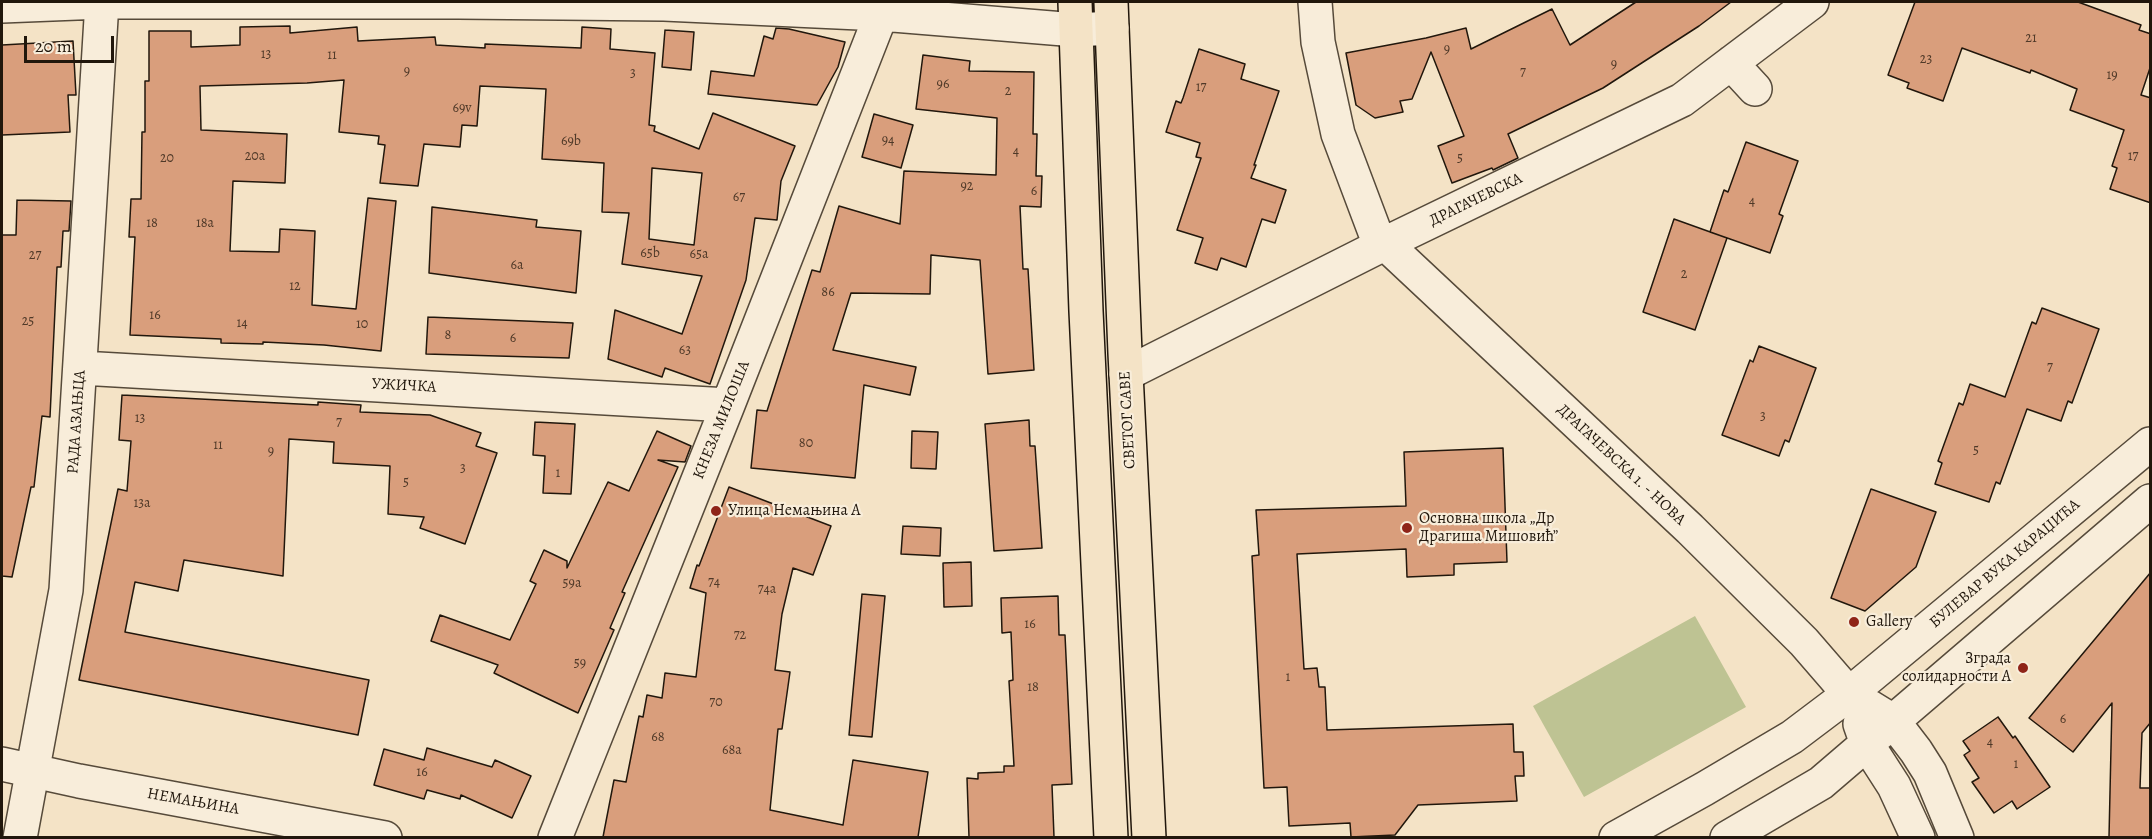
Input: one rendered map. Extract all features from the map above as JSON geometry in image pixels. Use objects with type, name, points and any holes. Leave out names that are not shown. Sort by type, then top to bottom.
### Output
[{"type":"main road","name":"СВЕТОГ САВЕ","points":[[1111,14],[1149,837]]},
{"type":"main road","points":[[1075,16],[1086,311],[1111,837]]},
{"type":"street","points":[[2,6],[102,2],[458,2],[883,8],[1075,16],[1111,14]]},
{"type":"street","name":"РАДА АЗАЊЦА","points":[[20,837],[66,590],[102,2]]},
{"type":"street","name":"ДРАГАЧЕВСКА 1. - НОВА","points":[[1315,2],[1318,42],[1338,134],[1377,235],[1690,529],[1804,642],[1849,694]]},
{"type":"street","name":"ДРАГАЧЕВСКА","points":[[1126,374],[1384,244],[1682,100],[1812,2]]},
{"type":"street","name":"КНЕЗА МИЛОША","points":[[555,837],[728,405],[883,8]]},
{"type":"street","points":[[1731,63],[1755,89]]},
{"type":"street","name":"УЖИЧКА","points":[[81,368],[728,405]]},
{"type":"street","name":"БУЛЕВАР ВУКА КАРАЏИЋА","points":[[1616,837],[1792,737],[1849,694],[2151,444]]},
{"type":"street","points":[[1727,837],[1821,783],[2151,501]]},
{"type":"street","points":[[1849,694],[1893,721],[1916,751],[1930,773],[1956,837]]},
{"type":"street","points":[[1849,694],[1867,744],[1894,786],[1918,837]]},
{"type":"street","name":"НЕМАЊИНА","points":[[2,764],[79,781],[385,837]]},
{"type":"green space","points":[[1695,616],[1746,707],[1584,797],[1533,706]]},
{"type":"building","points":[[1636,2],[1731,2],[1699,26],[1603,88],[1508,134],[1518,158],[1493,170],[1492,168],[1452,183],[1438,146],[1464,136],[1431,52],[1412,99],[1400,101],[1403,112],[1375,118],[1356,105],[1346,53],[1466,28],[1471,49],[1552,9],[1570,45]]},
{"type":"building","points":[[1915,2],[2078,2],[2141,25],[2139,30],[2151,34],[2151,65],[2141,95],[2151,98],[2151,203],[2110,189],[2117,168],[2112,166],[2124,130],[2070,110],[2077,89],[2031,70],[2030,73],[1962,48],[1943,101],[1907,88],[1909,83],[1888,75]]},
{"type":"building","points":[[290,26],[290,33],[357,27],[358,41],[435,37],[436,45],[485,48],[485,44],[581,48],[582,27],[611,29],[610,49],[655,53],[649,125],[655,126],[654,131],[699,149],[713,113],[795,146],[781,181],[777,220],[755,218],[746,280],[710,384],[665,368],[662,377],[608,359],[615,310],[682,334],[702,276],[622,264],[629,213],[602,212],[604,163],[542,159],[546,89],[480,86],[477,126],[462,125],[460,147],[424,144],[418,186],[380,183],[385,145],[378,144],[379,136],[339,132],[344,80],[200,86],[201,130],[287,134],[285,183],[233,181],[230,251],[279,252],[280,229],[315,231],[312,305],[356,309],[368,198],[396,201],[381,351],[324,345],[263,342],[263,344],[221,343],[221,339],[130,335],[135,237],[129,237],[131,199],[141,199],[145,81],[149,81],[149,31],[191,31],[191,47],[240,45],[240,27]],"holes":[[[652,168],[702,173],[694,245],[649,239]]]},
{"type":"building","points":[[776,28],[845,42],[838,67],[817,105],[708,94],[711,71],[754,76],[764,36],[773,39]]},
{"type":"building","points":[[665,30],[694,32],[691,70],[662,67]]},
{"type":"building","points":[[73,41],[76,95],[68,95],[70,132],[2,135],[2,45]]},
{"type":"building","points":[[1199,49],[1245,64],[1241,79],[1279,91],[1251,178],[1286,190],[1275,223],[1262,219],[1246,267],[1221,258],[1217,270],[1195,263],[1203,238],[1177,230],[1201,158],[1196,157],[1200,143],[1166,132],[1176,101],[1181,103],[1183,98]]},
{"type":"building","points":[[923,55],[970,61],[969,71],[1034,72],[1033,134],[1037,134],[1036,176],[1042,176],[1041,207],[1020,206],[1023,269],[1028,269],[1034,370],[988,374],[980,260],[931,255],[930,294],[851,293],[833,350],[916,367],[910,395],[864,385],[855,478],[751,468],[757,410],[767,411],[812,270],[820,272],[839,206],[900,224],[904,171],[996,175],[997,118],[916,109]]},
{"type":"building","points":[[874,114],[913,125],[901,168],[862,157]]},
{"type":"building","points":[[1746,142],[1798,161],[1779,214],[1783,216],[1770,253],[1710,232],[1724,190],[1728,192]]},
{"type":"building","points":[[17,200],[71,201],[69,231],[63,231],[61,267],[57,267],[50,417],[42,416],[34,487],[31,487],[12,577],[2,576],[2,235],[16,235]]},
{"type":"building","points":[[432,207],[537,220],[536,227],[581,231],[576,293],[429,273]]},
{"type":"building","points":[[1674,219],[1727,238],[1695,330],[1643,312]]},
{"type":"building","points":[[2042,308],[2099,329],[2072,403],[2068,401],[2061,421],[2027,409],[2000,484],[1996,482],[1989,502],[1935,484],[1942,463],[1938,461],[1959,403],[1963,405],[1970,384],[2005,397],[2032,322],[2036,324]]},
{"type":"building","points":[[428,317],[573,323],[569,358],[426,354]]},
{"type":"building","points":[[1759,346],[1816,368],[1789,442],[1785,440],[1779,456],[1722,435],[1750,360],[1753,362]]},
{"type":"building","points":[[122,395],[318,405],[318,402],[361,405],[360,412],[430,415],[481,433],[476,446],[497,453],[465,544],[420,528],[424,517],[388,514],[390,466],[333,463],[334,442],[289,439],[283,576],[184,560],[178,591],[135,582],[125,632],[369,680],[358,735],[79,680],[118,489],[127,491],[131,441],[119,440]]},
{"type":"building","points":[[1029,420],[1030,446],[1035,446],[1042,548],[994,551],[985,424]]},
{"type":"building","points":[[535,422],[575,424],[571,494],[543,493],[545,456],[533,455]]},
{"type":"building","points":[[657,431],[691,446],[685,462],[658,460],[678,467],[622,592],[625,593],[610,628],[614,630],[578,713],[494,673],[498,665],[431,641],[440,615],[510,640],[536,584],[530,581],[544,550],[567,561],[567,568],[608,482],[629,491]]},
{"type":"building","points":[[912,431],[938,432],[936,469],[911,468]]},
{"type":"building","points":[[1503,448],[1507,562],[1454,564],[1454,575],[1407,577],[1406,549],[1297,554],[1304,669],[1317,668],[1319,687],[1325,687],[1327,730],[1513,724],[1514,752],[1523,752],[1524,776],[1515,776],[1517,801],[1418,805],[1395,835],[1351,837],[1350,823],[1289,826],[1287,787],[1264,788],[1252,556],[1259,555],[1256,510],[1406,506],[1404,452]]},
{"type":"building","points":[[729,487],[831,526],[813,575],[793,568],[782,614],[775,670],[790,672],[782,729],[778,729],[770,810],[843,825],[853,760],[928,772],[918,837],[603,837],[614,780],[626,782],[639,716],[643,717],[647,695],[662,698],[665,673],[696,677],[706,593],[690,588]]},
{"type":"building","points":[[1871,489],[1936,512],[1916,567],[1865,611],[1831,598]]},
{"type":"building","points":[[903,526],[941,528],[940,556],[901,554]]},
{"type":"building","points":[[971,562],[972,606],[944,607],[943,563]]},
{"type":"building","points":[[2151,572],[2151,722],[2142,733],[2140,788],[2151,788],[2151,837],[2109,837],[2112,703],[2073,752],[2029,718]]},
{"type":"building","points":[[862,594],[885,596],[872,737],[849,735]]},
{"type":"building","points":[[1058,596],[1059,635],[1065,635],[1072,784],[1052,785],[1054,837],[969,837],[967,778],[978,779],[978,773],[1004,772],[1004,766],[1014,766],[1009,681],[1013,680],[1011,632],[1002,633],[1001,598]]},
{"type":"building","points":[[1998,717],[2013,738],[2015,736],[2050,787],[2017,809],[2012,801],[1994,813],[1972,782],[1979,778],[1964,755],[1970,751],[1963,741]]},
{"type":"building","points":[[427,748],[492,767],[495,760],[531,776],[512,818],[461,795],[460,799],[427,790],[424,799],[374,785],[384,749],[424,760]]},
{"type":"place","name":"Улица Немањина А","points":[[716,511]]},
{"type":"place","name":"Основна школа „Др Драгиша Мишовић”","points":[[1407,528]]},
{"type":"place","name":"Gallery","points":[[1854,622]]},
{"type":"place","name":"Зграда солидарности А","points":[[2023,668]]}]
